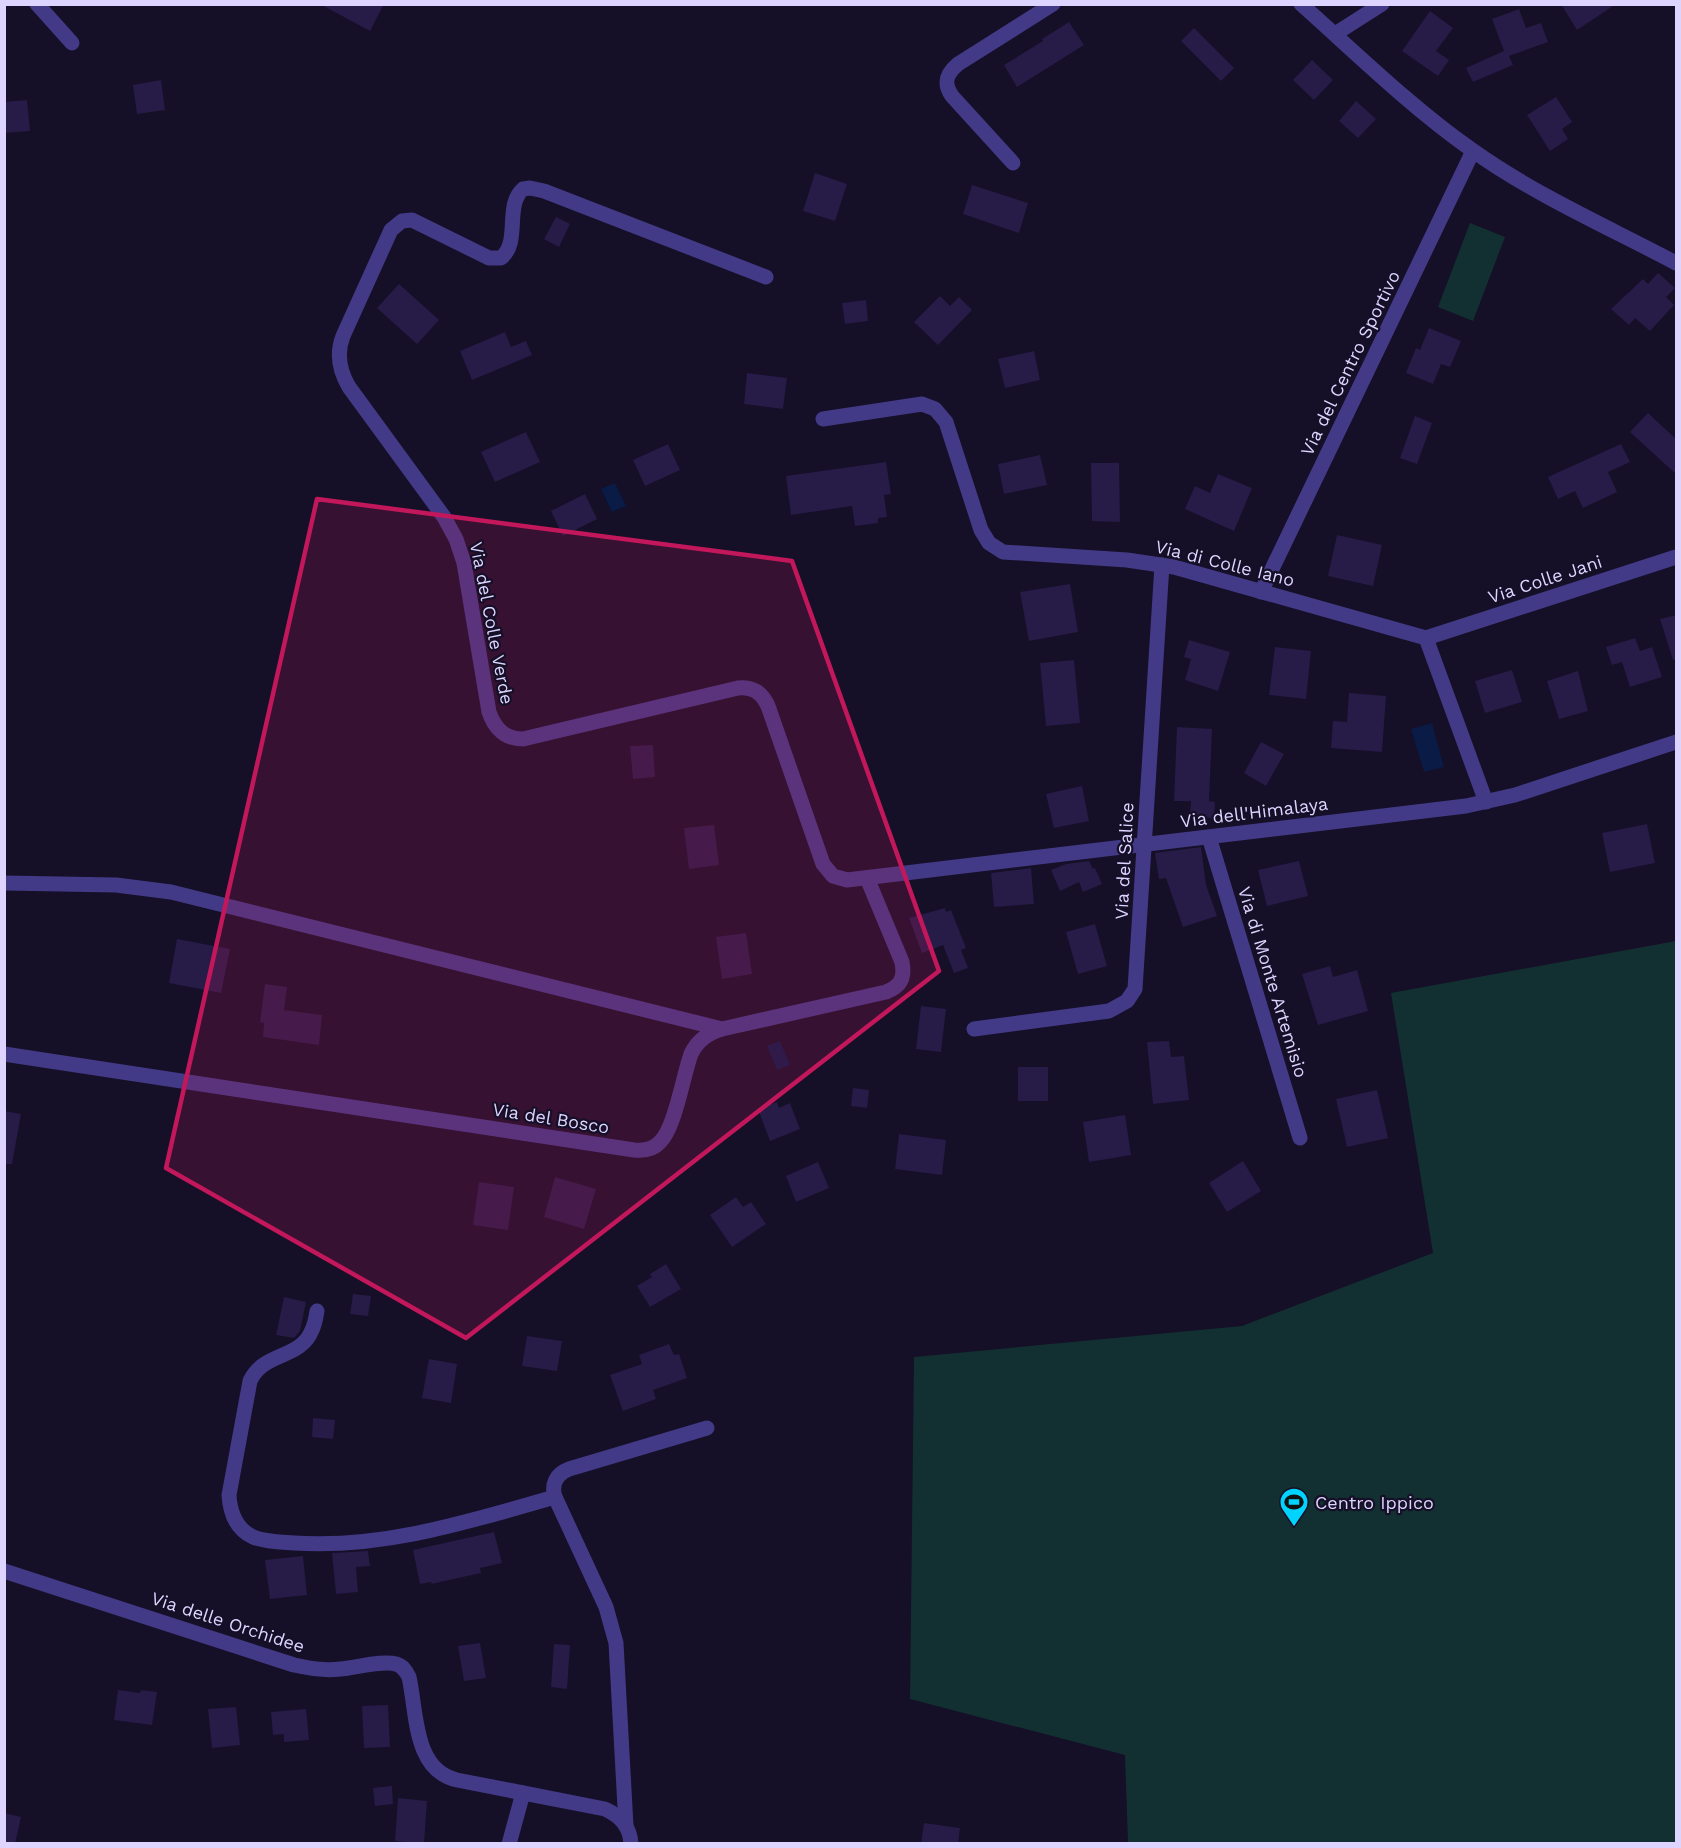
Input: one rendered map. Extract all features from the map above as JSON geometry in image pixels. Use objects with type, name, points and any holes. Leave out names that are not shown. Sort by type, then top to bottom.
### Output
[{"type":"street","points":[[37,4],[72,43]]},
{"type":"street","points":[[1012,163],[949,92],[946,87],[947,77],[962,61],[1053,4]]},
{"type":"street","points":[[1301,4],[1420,110],[1473,151],[1515,178],[1677,263]]},
{"type":"street","points":[[1335,34],[1382,4]]},
{"type":"street","name":"Via del Centro Sportivo","points":[[1261,592],[1473,151]]},
{"type":"street","name":"Via del Colle Verde","points":[[766,277],[544,191],[524,189],[516,199],[509,249],[501,258],[496,259],[484,255],[416,222],[406,220],[397,223],[388,236],[342,336],[339,352],[340,368],[349,387],[444,517],[459,546],[466,571],[492,720],[505,735],[523,739],[738,688],[754,689],[764,698],[768,706],[818,853],[829,873]]},
{"type":"street","name":"Via di Colle Iano","points":[[824,419],[918,405],[931,406],[939,412],[946,422],[979,525],[986,540],[994,548],[1009,553],[1116,559],[1162,565],[1198,573],[1426,638]]},
{"type":"street","name":"Via Colle Jani","points":[[1426,638],[1677,557]]},
{"type":"street","name":"Via del Salice","points":[[974,1029],[1104,1012],[1115,1009],[1132,995],[1136,983],[1162,565]]},
{"type":"street","points":[[1426,638],[1486,802]]},
{"type":"street","name":"Via dell'Himalaya","points":[[829,873],[843,880],[867,878],[1486,802],[1677,742]]},
{"type":"street","name":"Via di Monte Artemisio","points":[[1209,837],[1300,1138]]},
{"type":"street","name":"Via del Bosco","points":[[4,1054],[599,1145],[646,1150],[656,1146],[667,1133],[694,1049],[706,1035],[722,1029],[886,992],[900,983],[903,973],[902,962],[867,878]]},
{"type":"street","points":[[4,883],[116,885],[171,892],[722,1029]]},
{"type":"street","points":[[317,1311],[313,1329],[303,1344],[289,1353],[265,1362],[256,1370],[250,1381],[229,1495],[232,1513],[244,1530],[252,1536],[285,1543],[355,1542],[448,1527],[555,1497]]},
{"type":"street","points":[[631,1844],[626,1826],[618,1656],[615,1637],[606,1607],[555,1497],[555,1480],[563,1471],[707,1428]]},
{"type":"street","name":"Via delle Orchidee","points":[[4,1571],[294,1665],[333,1670],[386,1663],[396,1664],[406,1671],[409,1677],[422,1744],[428,1759],[437,1770],[451,1779],[605,1809],[626,1826]]},
{"type":"street","points":[[509,1844],[523,1793]]},
{"type":"highlighted area","points":[[317,499],[792,561],[939,971],[466,1338],[166,1168]]},
{"type":"green space","points":[[1470,223],[1505,237],[1473,321],[1438,307]]},
{"type":"green space","name":"Centro Ippico","points":[[1676,941],[1676,1843],[1128,1843],[1125,1755],[910,1699],[914,1357],[1242,1326],[1433,1253],[1391,993]]},
{"type":"water","points":[[615,483],[626,506],[612,512],[601,489]]},
{"type":"water","points":[[1432,723],[1444,767],[1424,772],[1411,729]]},
{"type":"water","points":[[780,1041],[790,1065],[777,1070],[767,1046]]},
{"type":"building","points":[[320,4],[384,4],[370,31]]},
{"type":"building","points":[[1561,4],[1616,4],[1577,30]]},
{"type":"building","points":[[1519,9],[1526,28],[1541,23],[1548,42],[1509,56],[1513,65],[1473,82],[1466,68],[1504,51],[1492,19]]},
{"type":"building","points":[[1430,11],[1453,28],[1436,51],[1449,60],[1438,76],[1402,51]]},
{"type":"building","points":[[1069,22],[1084,45],[1017,87],[1004,65]]},
{"type":"building","points":[[1194,28],[1234,68],[1221,81],[1181,41]]},
{"type":"building","points":[[1312,60],[1333,80],[1314,100],[1293,80]]},
{"type":"building","points":[[161,80],[165,110],[137,114],[133,85]]},
{"type":"building","points":[[1556,97],[1572,122],[1562,129],[1568,139],[1550,151],[1527,115]]},
{"type":"building","points":[[27,100],[30,131],[4,133],[4,102]]},
{"type":"building","points":[[1356,101],[1376,119],[1358,138],[1339,121]]},
{"type":"building","points":[[815,173],[847,184],[835,221],[803,211]]},
{"type":"building","points":[[972,185],[1028,203],[1019,233],[963,214]]},
{"type":"building","points":[[556,217],[570,224],[559,247],[544,239]]},
{"type":"building","points":[[1658,273],[1675,288],[1666,297],[1674,305],[1650,331],[1635,318],[1629,325],[1611,309],[1643,279],[1648,284]]},
{"type":"building","points":[[399,284],[439,320],[417,344],[377,308]]},
{"type":"building","points":[[940,296],[950,306],[959,297],[972,310],[938,345],[914,322]]},
{"type":"building","points":[[866,300],[868,321],[845,324],[842,303]]},
{"type":"building","points":[[1429,328],[1461,341],[1450,367],[1441,364],[1433,384],[1406,373],[1416,348],[1420,350]]},
{"type":"building","points":[[505,332],[511,347],[526,341],[532,355],[472,380],[460,351]]},
{"type":"building","points":[[1034,351],[1040,380],[1005,388],[998,359]]},
{"type":"building","points":[[747,373],[787,378],[783,409],[744,404]]},
{"type":"building","points":[[1648,413],[1677,440],[1677,475],[1630,432]]},
{"type":"building","points":[[1415,416],[1432,423],[1417,464],[1400,458]]},
{"type":"building","points":[[526,432],[540,462],[495,482],[481,452]]},
{"type":"building","points":[[668,444],[680,470],[645,486],[633,460]]},
{"type":"building","points":[[1621,444],[1630,462],[1608,472],[1617,492],[1583,508],[1575,491],[1558,499],[1548,477]]},
{"type":"building","points":[[1040,455],[1047,485],[1004,494],[998,464]]},
{"type":"building","points":[[886,462],[891,494],[884,495],[887,517],[878,518],[878,523],[855,526],[852,506],[791,515],[786,476]]},
{"type":"building","points":[[1091,463],[1119,463],[1120,522],[1092,521]]},
{"type":"building","points":[[1218,474],[1252,488],[1234,531],[1185,509],[1195,486],[1210,493]]},
{"type":"building","points":[[585,494],[597,519],[563,536],[551,511]]},
{"type":"building","points":[[1337,535],[1382,545],[1373,586],[1328,576]]},
{"type":"building","points":[[1070,584],[1078,632],[1029,641],[1020,592]]},
{"type":"building","points":[[1677,615],[1677,660],[1673,660],[1660,619]]},
{"type":"building","points":[[1635,638],[1640,651],[1652,647],[1662,677],[1630,687],[1622,662],[1612,665],[1606,647]]},
{"type":"building","points":[[1189,640],[1230,652],[1218,691],[1185,680],[1191,659],[1184,657]]},
{"type":"building","points":[[1275,647],[1311,651],[1306,699],[1269,695]]},
{"type":"building","points":[[1074,660],[1080,723],[1046,726],[1040,663]]},
{"type":"building","points":[[1512,670],[1522,702],[1485,713],[1475,681]]},
{"type":"building","points":[[1578,671],[1588,711],[1559,719],[1547,681]]},
{"type":"building","points":[[1349,693],[1386,696],[1382,752],[1331,748],[1333,721],[1347,722]]},
{"type":"building","points":[[1177,727],[1212,729],[1209,801],[1215,802],[1214,818],[1190,817],[1191,801],[1174,801]]},
{"type":"building","points":[[1261,742],[1284,754],[1266,786],[1244,773]]},
{"type":"building","points":[[653,745],[655,777],[633,779],[630,746]]},
{"type":"building","points":[[1082,786],[1089,821],[1054,828],[1046,794]]},
{"type":"building","points":[[1647,824],[1655,863],[1610,872],[1602,833]]},
{"type":"building","points":[[714,825],[719,865],[689,869],[684,828]]},
{"type":"building","points":[[1201,847],[1206,885],[1217,916],[1183,927],[1166,878],[1159,879],[1155,853]]},
{"type":"building","points":[[1089,861],[1102,884],[1083,892],[1079,882],[1060,891],[1051,870],[1066,864]]},
{"type":"building","points":[[1299,861],[1308,896],[1267,906],[1258,870]]},
{"type":"building","points":[[1031,868],[1034,904],[994,907],[991,873]]},
{"type":"building","points":[[945,908],[946,912],[951,910],[966,948],[961,950],[968,968],[954,973],[943,945],[922,953],[909,918]]},
{"type":"building","points":[[1095,924],[1107,966],[1078,974],[1066,932]]},
{"type":"building","points":[[746,933],[752,974],[722,979],[716,937]]},
{"type":"building","points":[[177,939],[230,949],[221,993],[169,983]]},
{"type":"building","points":[[1330,966],[1333,977],[1357,970],[1368,1011],[1318,1025],[1302,974]]},
{"type":"building","points":[[265,984],[287,987],[284,1010],[322,1015],[319,1045],[263,1037],[264,1023],[260,1022]]},
{"type":"building","points":[[921,1006],[946,1009],[941,1052],[916,1049]]},
{"type":"building","points":[[1169,1041],[1171,1057],[1184,1056],[1189,1100],[1153,1104],[1147,1042]]},
{"type":"building","points":[[1018,1067],[1048,1067],[1048,1101],[1018,1101]]},
{"type":"building","points":[[853,1088],[869,1090],[867,1108],[851,1106]]},
{"type":"building","points":[[1377,1090],[1388,1138],[1347,1147],[1336,1099]]},
{"type":"building","points":[[777,1102],[779,1108],[790,1103],[800,1129],[770,1141],[758,1109]]},
{"type":"building","points":[[4,1111],[21,1114],[12,1164],[4,1164]]},
{"type":"building","points":[[1125,1115],[1131,1155],[1089,1162],[1083,1122]]},
{"type":"building","points":[[899,1134],[946,1140],[942,1175],[895,1169]]},
{"type":"building","points":[[1243,1161],[1261,1191],[1227,1212],[1209,1183]]},
{"type":"building","points":[[818,1162],[829,1188],[796,1202],[786,1176]]},
{"type":"building","points":[[555,1177],[596,1189],[584,1229],[544,1217]]},
{"type":"building","points":[[479,1182],[514,1187],[508,1230],[473,1225]]},
{"type":"building","points":[[736,1197],[743,1207],[751,1202],[766,1224],[732,1247],[710,1215]]},
{"type":"building","points":[[666,1264],[681,1289],[650,1307],[637,1286],[652,1277],[650,1274]]},
{"type":"building","points":[[353,1294],[371,1296],[368,1316],[350,1314]]},
{"type":"building","points":[[284,1297],[306,1302],[300,1331],[294,1338],[276,1335]]},
{"type":"building","points":[[527,1336],[562,1341],[557,1371],[522,1366]]},
{"type":"building","points":[[669,1344],[674,1355],[679,1354],[687,1378],[653,1390],[656,1399],[623,1411],[610,1375],[642,1364],[639,1355]]},
{"type":"building","points":[[429,1359],[457,1364],[451,1403],[422,1398]]},
{"type":"building","points":[[313,1418],[335,1420],[333,1439],[312,1437]]},
{"type":"building","points":[[494,1532],[502,1563],[480,1568],[481,1573],[431,1584],[432,1582],[420,1584],[413,1550]]},
{"type":"building","points":[[368,1551],[370,1566],[356,1567],[358,1592],[336,1594],[332,1553]]},
{"type":"building","points":[[303,1556],[307,1595],[270,1599],[265,1560]]},
{"type":"building","points":[[480,1643],[486,1678],[464,1681],[458,1646]]},
{"type":"building","points":[[554,1644],[570,1645],[567,1689],[551,1687]]},
{"type":"building","points":[[118,1690],[140,1693],[141,1690],[157,1692],[152,1725],[114,1720]]},
{"type":"building","points":[[388,1705],[390,1747],[364,1748],[362,1706]]},
{"type":"building","points":[[236,1707],[240,1745],[212,1748],[208,1709]]},
{"type":"building","points":[[306,1709],[309,1740],[284,1742],[284,1734],[273,1735],[271,1712]]},
{"type":"building","points":[[392,1786],[393,1804],[375,1806],[373,1788]]},
{"type":"building","points":[[398,1798],[427,1801],[424,1844],[395,1841]]},
{"type":"building","points":[[4,1813],[21,1817],[15,1844],[4,1844]]},
{"type":"building","points":[[924,1823],[960,1828],[958,1844],[921,1844]]},
{"type":"place","name":"Centro Ippico","points":[[1294,1528]]}]
